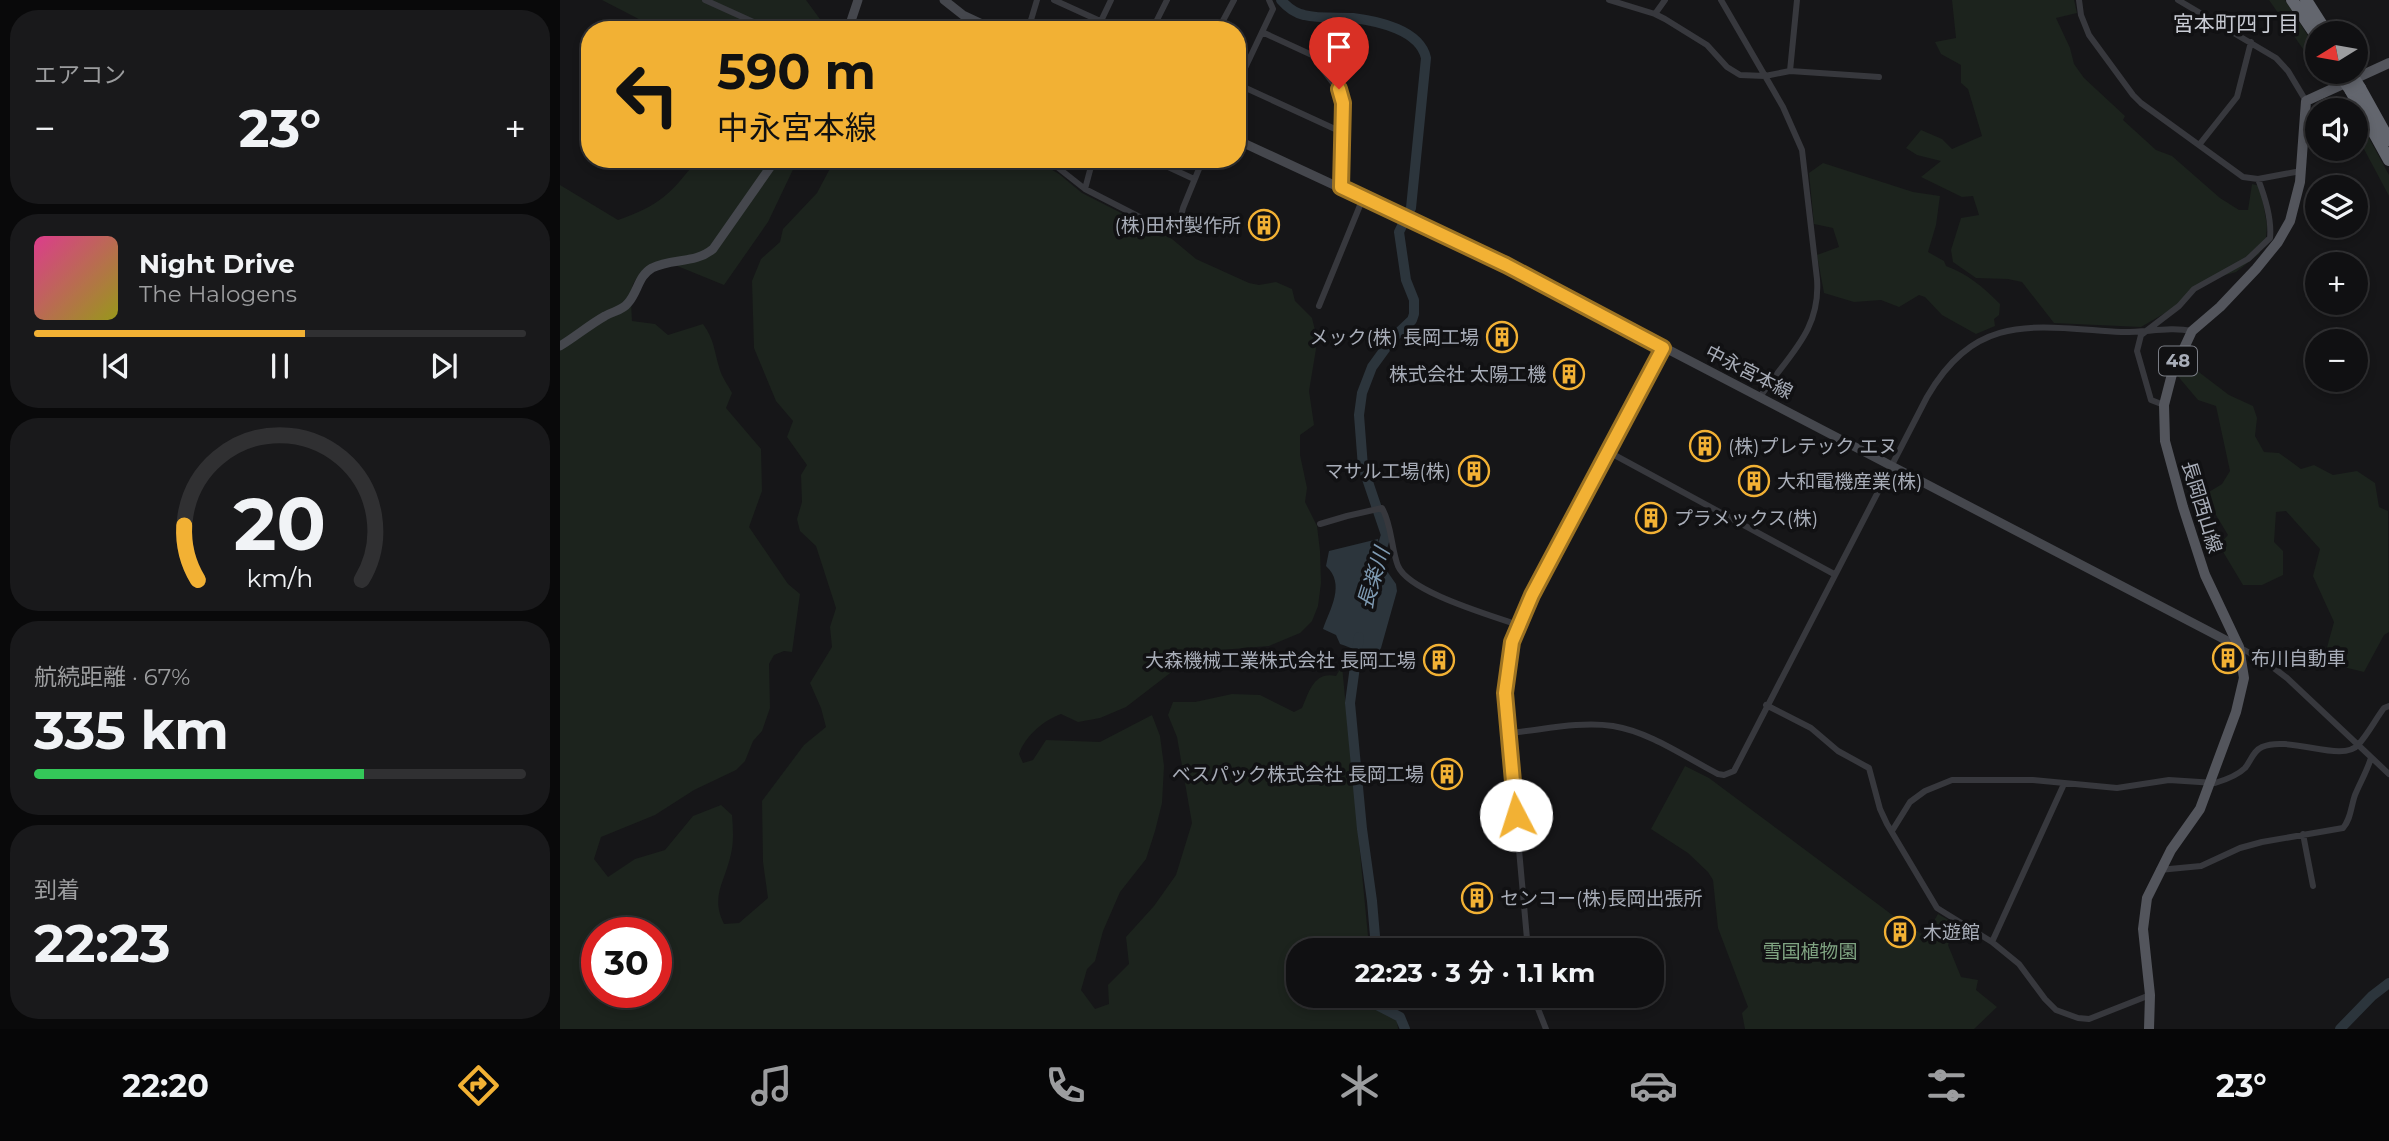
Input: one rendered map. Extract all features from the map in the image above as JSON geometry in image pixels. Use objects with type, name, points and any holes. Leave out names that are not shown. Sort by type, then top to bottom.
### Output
[{"type":"highway","points":[[2292,0],[2306,21]]},
{"type":"highway","points":[[2305,0],[2319,21]]},
{"type":"highway","points":[[2350,84],[2389,140]]},
{"type":"highway","points":[[2354,84],[2389,160]]},
{"type":"main road","points":[[851,21],[858,0]]},
{"type":"main road","points":[[944,0],[981,21]]},
{"type":"main road","points":[[2313,98],[2389,63]]},
{"type":"main road","name":"長岡西山線","points":[[2152,1028],[2143,929],[2147,898],[2159,870],[2200,809],[2236,712],[2244,669],[2239,647],[2199,560],[2168,455],[2164,405],[2172,374],[2192,331],[2220,307],[2278,242],[2295,206],[2301,171],[2305,115]]},
{"type":"main road","name":"中永宮本線","points":[[1246,144],[1506,265],[2239,647]]},
{"type":"main road","points":[[560,346],[606,315],[625,306],[649,270],[699,258],[713,249],[770,168]]},
{"type":"street","points":[[705,0],[751,21]]},
{"type":"street","points":[[1031,21],[1037,0]]},
{"type":"street","points":[[1054,0],[1101,21],[1111,0]]},
{"type":"street","points":[[1156,21],[1167,0]]},
{"type":"street","points":[[1224,21],[1234,0]]},
{"type":"street","points":[[1246,65],[1272,9],[1269,0]]},
{"type":"street","points":[[1609,0],[1656,14],[1707,45],[1733,71],[1746,76],[1765,76],[1790,71],[1880,77]]},
{"type":"street","points":[[1656,14],[1665,0]]},
{"type":"street","points":[[1721,0],[1783,107],[1802,150],[1818,294],[1811,327],[1760,397]]},
{"type":"street","points":[[1790,71],[1797,0]]},
{"type":"street","points":[[2079,0],[2081,15],[2089,35],[2120,79],[2141,103],[2243,177],[2258,180],[2301,171]]},
{"type":"street","points":[[2178,0],[2276,58],[2295,81],[2305,99]]},
{"type":"street","points":[[1262,32],[1306,52],[1318,63],[1342,95],[1341,187]]},
{"type":"street","points":[[2199,145],[2237,97],[2251,42]]},
{"type":"street","points":[[1246,88],[1335,129],[1342,129]]},
{"type":"street","points":[[1058,168],[1085,189],[1169,232],[1177,233],[1183,208],[1199,168]]},
{"type":"street","points":[[1085,189],[1091,168]]},
{"type":"street","points":[[1170,168],[1194,179]]},
{"type":"street","points":[[2164,405],[2151,400],[2140,368],[2137,351],[2144,332],[2179,306],[2194,289],[2248,259],[2270,238],[2270,222],[2258,180]]},
{"type":"street","points":[[1319,306],[1363,198]]},
{"type":"street","points":[[1509,733],[1586,725],[1614,726],[1647,737],[1724,775],[1734,771],[1891,465],[1944,370],[1968,347],[1994,334],[2027,328],[2192,331]]},
{"type":"street","points":[[1527,938],[1506,704],[1506,674],[1512,642],[1518,625],[1607,451],[1663,348]]},
{"type":"street","points":[[1607,451],[1834,574]]},
{"type":"street","points":[[1320,524],[1382,508],[1399,567],[1409,579],[1439,596],[1518,625]]},
{"type":"street","points":[[2239,647],[2287,678],[2389,774]]},
{"type":"street","points":[[1766,705],[1811,728],[1839,751],[1869,768],[1880,809],[1937,908],[1992,942],[2019,964],[2051,1006],[2070,1015],[2089,1019],[2150,995]]},
{"type":"street","points":[[1892,831],[1910,802],[1925,791],[1952,780],[2033,780],[2117,788],[2169,780],[2223,781],[2238,773],[2261,747],[2283,744],[2341,751],[2358,745],[2384,708],[2389,706]]},
{"type":"street","points":[[2159,870],[2201,866],[2240,848],[2343,828],[2371,758]]},
{"type":"street","points":[[1992,942],[2064,784]]},
{"type":"street","points":[[2303,834],[2313,886]]},
{"type":"street","points":[[1538,1008],[1546,1029]]},
{"type":"green space","points":[[602,0],[806,0],[821,21],[643,21]]},
{"type":"green space","points":[[1952,0],[2074,0],[2077,13],[2056,18],[2070,48],[2074,64],[2084,78],[2125,116],[2123,120],[2156,150],[2172,156],[2220,198],[2239,210],[2248,210],[2252,184],[2260,186],[2267,225],[2266,238],[2259,254],[2236,272],[2215,278],[2183,298],[2172,309],[2141,327],[2054,323],[2022,282],[1976,278],[1953,262],[1951,250],[1961,218],[1979,215],[1973,196],[1962,197],[1921,177],[1941,161],[1917,155],[1906,148],[1921,130],[1942,139],[1952,149],[1982,136],[1968,89],[1961,83],[1961,65],[1941,54],[1935,42],[1956,38]]},
{"type":"green space","points":[[2269,0],[2285,0],[2305,31],[2305,52]]},
{"type":"green space","points":[[2368,136],[2389,175],[2389,196],[2368,157]]},
{"type":"green space","points":[[1823,163],[1913,192],[1940,196],[1936,225],[1928,252],[1944,261],[1946,266],[1975,282],[2000,304],[1999,315],[1994,319],[1995,326],[1976,334],[1942,315],[1925,297],[1919,295],[1899,307],[1881,300],[1854,302],[1824,293],[1817,255],[1839,247],[1833,228],[1814,224],[1809,173]]},
{"type":"green space","points":[[690,168],[794,168],[768,222],[724,285],[665,261],[638,277],[631,298],[632,321],[655,324],[668,335],[703,324],[707,329],[720,370],[732,393],[726,408],[761,449],[762,491],[749,527],[788,584],[800,594],[792,652],[784,651],[774,655],[769,664],[770,708],[762,731],[753,741],[745,761],[736,770],[694,790],[655,815],[601,837],[594,859],[608,877],[635,859],[665,850],[693,816],[721,805],[732,815],[733,839],[718,905],[724,924],[739,923],[768,898],[763,862],[762,801],[804,745],[826,727],[810,683],[832,647],[830,627],[836,608],[816,546],[800,531],[797,519],[802,502],[801,475],[807,465],[787,437],[793,421],[776,401],[754,348],[752,281],[761,259],[780,242],[783,229],[817,193],[830,168],[1049,168],[1082,193],[1172,239],[1196,259],[1249,283],[1259,285],[1276,282],[1292,289],[1295,301],[1312,318],[1316,349],[1309,391],[1314,425],[1300,435],[1300,455],[1307,488],[1305,502],[1317,526],[1320,551],[1321,583],[1318,606],[1312,621],[1300,633],[1269,646],[1209,651],[1187,657],[1126,707],[1100,718],[1078,722],[1061,714],[1030,735],[1019,754],[1023,763],[1033,760],[1046,740],[1100,742],[1152,715],[1160,736],[1164,766],[1162,803],[1155,831],[1146,859],[1120,892],[1103,931],[1095,961],[1087,969],[1081,990],[1095,1009],[1109,1004],[1108,985],[1129,964],[1126,937],[1154,906],[1176,875],[1192,823],[1177,737],[1168,715],[1173,702],[1195,702],[1232,694],[1260,695],[1294,712],[1302,708],[1317,680],[1329,675],[1336,676],[1342,666],[1368,938],[1286,938],[1286,1008],[1375,1008],[1397,1020],[1398,1029],[560,1029],[560,185],[618,220],[645,209],[664,197]]},
{"type":"green space","points":[[2183,360],[2229,395],[2253,406],[2257,418],[2255,436],[2264,452],[2279,453],[2301,469],[2314,465],[2333,475],[2357,471],[2375,483],[2379,507],[2388,511],[2389,632],[2384,635],[2364,672],[2323,662],[2334,622],[2313,576],[2320,549],[2286,511],[2276,512],[2274,542],[2283,551],[2283,575],[2262,585],[2243,585],[2219,545],[2228,535],[2204,495],[2222,484],[2230,471],[2216,406],[2198,400],[2176,374]]},
{"type":"green space","name":"雪国植物園","points":[[1685,766],[1709,778],[1899,920],[1925,936],[1938,914],[1957,925],[1948,945],[1961,977],[1978,980],[1976,990],[1997,1007],[1974,1029],[1745,1029],[1742,1013],[1748,1007],[1718,928],[1713,880],[1688,853],[1651,829]]},
{"type":"water","points":[[1378,539],[1382,564],[1396,584],[1397,591],[1381,648],[1377,654],[1372,654],[1340,644],[1336,635],[1323,629],[1336,589],[1332,573],[1326,566],[1329,551]]},
{"type":"waterway","name":"長楽川","points":[[1281,0],[1297,13],[1304,15],[1363,19],[1397,29],[1416,40],[1426,58],[1411,208],[1399,232],[1406,280],[1414,300],[1414,314],[1412,320],[1393,338],[1372,367],[1362,393],[1359,415],[1363,467],[1386,535],[1377,564]]},
{"type":"waterway","name":"長楽川","points":[[1359,637],[1350,703],[1375,938]]},
{"type":"waterway","points":[[2340,1029],[2372,996],[2389,983]]},
{"type":"waterway","name":"長楽川","points":[[1383,1008],[1400,1017],[1405,1029]]},
{"type":"place","name":"(株)田村製作所","points":[[1264,225]]},
{"type":"place","name":"メック(株) 長岡工場","points":[[1502,337]]},
{"type":"place","name":"株式会社 太陽工機","points":[[1569,374]]},
{"type":"place","name":"(株)プレテック エヌ","points":[[1705,446]]},
{"type":"place","name":"マサル工場(株)","points":[[1474,471]]},
{"type":"place","name":"大和電機産業(株)","points":[[1754,481]]},
{"type":"place","name":"プラメックス(株)","points":[[1651,518]]},
{"type":"place","name":"布川自動車","points":[[2228,658]]},
{"type":"place","name":"大森機械工業株式会社 長岡工場","points":[[1439,660]]},
{"type":"place","name":"ベスパック株式会社 長岡工場","points":[[1447,774]]},
{"type":"place","name":"センコー(株)長岡出張所","points":[[1477,898]]},
{"type":"place","name":"木遊館","points":[[1900,932]]},
{"type":"district","name":"宮本町四丁目","points":[[2236,23]]},
{"type":"route","points":[[1339,89],[1343,103],[1341,187],[1506,265],[1663,348],[1532,595],[1512,642],[1505,693],[1516,815]]}]
